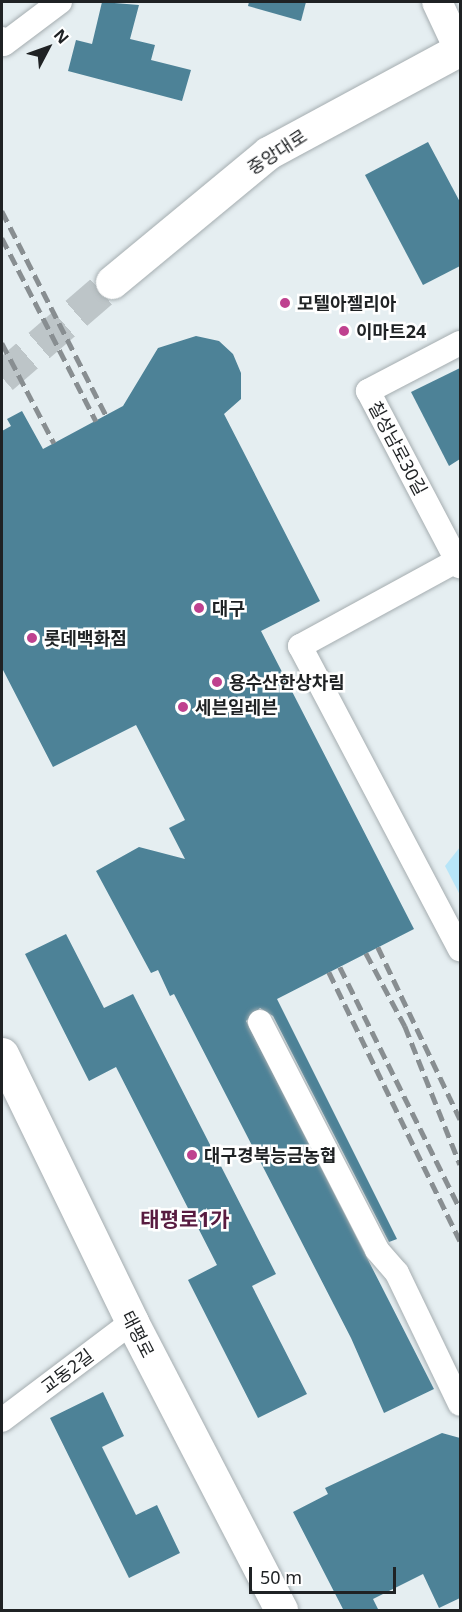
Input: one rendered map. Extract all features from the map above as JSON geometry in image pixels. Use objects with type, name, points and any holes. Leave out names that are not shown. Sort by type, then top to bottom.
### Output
[{"type":"main road","name":"중앙대로","points":[[112,282],[268,153],[460,49]]},
{"type":"main road","name":"태평로","points":[[2,1054],[132,1322],[281,1611]]},
{"type":"street","points":[[3,42],[60,2]]},
{"type":"street","points":[[437,2],[460,49]]},
{"type":"street","name":"칠성남로30길","points":[[459,563],[368,391],[460,343]]},
{"type":"street","points":[[459,563],[300,646],[460,949]]},
{"type":"street","points":[[260,1022],[377,1250],[397,1273],[460,1404]]},
{"type":"street","name":"교동2길","points":[[2,1420],[132,1322]]},
{"type":"shaded area","points":[[460,847],[460,895],[445,866]]},
{"type":"building","points":[[102,2],[139,5],[130,39],[155,45],[151,60],[191,70],[182,101],[68,71],[76,40],[92,44]]},
{"type":"building","points":[[249,2],[306,2],[301,21],[248,6]]},
{"type":"building","points":[[428,142],[460,202],[460,266],[423,285],[365,175]]},
{"type":"building","points":[[196,336],[219,341],[233,354],[241,373],[241,399],[224,414],[320,601],[261,631],[414,929],[277,999],[397,1239],[389,1242],[273,1016],[260,1008],[246,1021],[434,1389],[384,1413],[351,1338],[174,994],[170,996],[158,970],[151,973],[96,871],[139,847],[185,859],[169,828],[185,820],[136,725],[53,767],[2,668],[2,431],[11,426],[7,419],[22,411],[43,449],[123,406],[158,348]]},
{"type":"building","points":[[460,368],[460,459],[449,466],[411,392]]},
{"type":"building","points":[[66,934],[104,1008],[133,994],[276,1274],[252,1286],[307,1394],[258,1418],[188,1280],[217,1265],[116,1067],[89,1081],[25,954]]},
{"type":"building","points":[[103,1392],[124,1436],[102,1447],[136,1515],[157,1505],[180,1553],[129,1578],[50,1418]]},
{"type":"building","points":[[442,1433],[460,1438],[460,1598],[439,1608],[423,1574],[373,1599],[379,1611],[344,1611],[293,1512],[328,1494],[325,1488]]},
{"type":"tunnel","points":[[2,377],[112,282]]},
{"type":"railway","points":[[2,211],[106,415]]},
{"type":"railway","points":[[2,238],[96,421]]},
{"type":"railway","points":[[2,343],[54,443]]},
{"type":"railway","points":[[378,947],[460,1119]]},
{"type":"railway","points":[[366,953],[405,1026],[460,1164]]},
{"type":"railway","points":[[340,967],[460,1209]]},
{"type":"railway","points":[[329,972],[460,1241]]},
{"type":"place","name":"모텔아젤리아","points":[[285,303]]},
{"type":"place","name":"이마트24","points":[[344,331]]},
{"type":"place","name":"대구","points":[[199,608]]},
{"type":"place","name":"롯데백화점","points":[[32,638]]},
{"type":"place","name":"용수산한상차림","points":[[217,682]]},
{"type":"place","name":"세븐일레븐","points":[[183,707]]},
{"type":"place","name":"대구경북능금농협","points":[[192,1155]]},
{"type":"district","name":"태평로1가","points":[[185,1219]]}]
